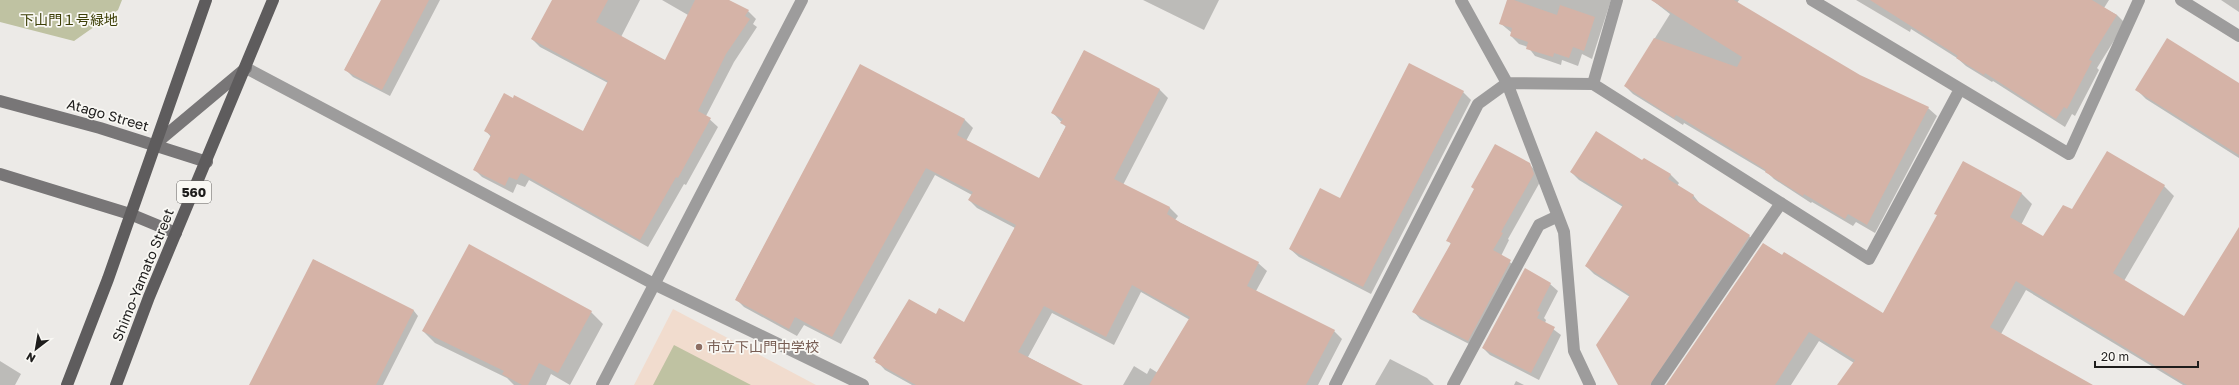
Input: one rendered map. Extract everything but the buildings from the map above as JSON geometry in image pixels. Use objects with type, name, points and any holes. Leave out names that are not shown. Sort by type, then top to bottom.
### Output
[{"type":"main road","points":[[67,385],[108,279],[206,0]]},
{"type":"main road","name":"Shimo-Yamato Street","points":[[116,385],[176,233],[207,162],[273,0]]},
{"type":"street","points":[[602,385],[802,0]]},
{"type":"street","points":[[1461,0],[1507,83],[1564,232],[1574,351],[1590,385]]},
{"type":"street","points":[[1593,84],[1617,0]]},
{"type":"street","points":[[1812,0],[2069,154],[2139,0]]},
{"type":"street","points":[[2181,0],[2239,36]]},
{"type":"street","points":[[154,145],[246,68],[654,284],[863,385]]},
{"type":"street","points":[[1335,385],[1478,104],[1507,83],[1593,84],[1780,204],[1869,259],[1960,89]]},
{"type":"street","name":"Atago Street","points":[[0,101],[100,128],[207,162]]},
{"type":"street","points":[[0,174],[130,214],[176,233]]},
{"type":"street","points":[[1657,385],[1780,204]]},
{"type":"street","points":[[1453,385],[1539,225],[1558,216]]},
{"type":"shaded area","name":"市立下山門中学校","points":[[673,309],[816,385],[634,385]]},
{"type":"green space","name":"下山門１号緑地","points":[[0,0],[122,0],[118,10],[74,41],[0,22]]},
{"type":"green space","points":[[674,345],[751,385],[653,385]]},
{"type":"place","name":"市立下山門中学校","points":[[699,347]]}]
